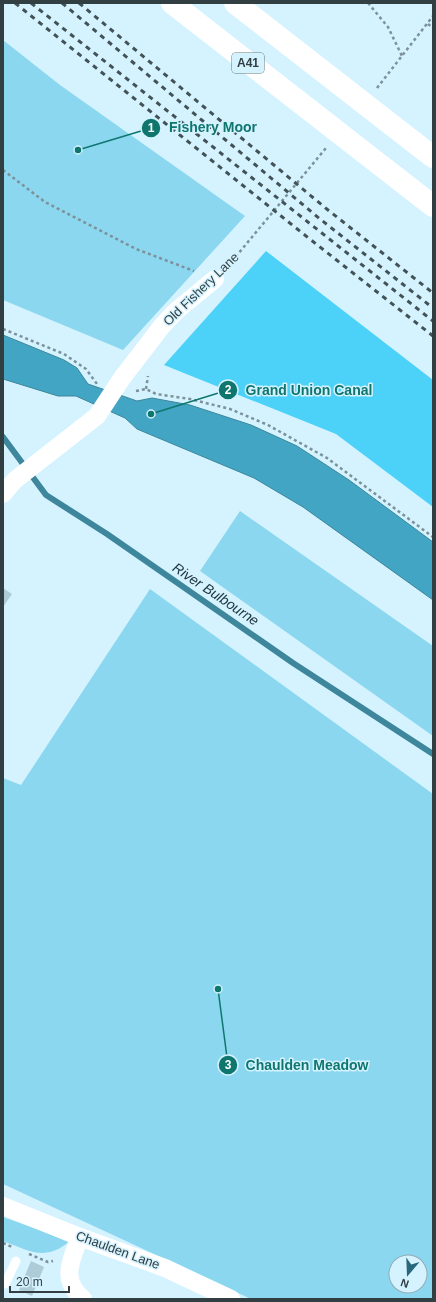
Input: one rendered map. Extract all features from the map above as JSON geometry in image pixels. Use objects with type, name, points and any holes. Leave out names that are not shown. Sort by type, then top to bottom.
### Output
[{"type":"highway","name":"A41","points":[[172,3],[433,206]]},
{"type":"highway","points":[[235,3],[379,114],[433,158]]},
{"type":"street","name":"Old Fishery Lane","points":[[3,494],[15,480],[96,416],[127,385],[162,326],[176,311],[215,279]]},
{"type":"street","name":"Chaulden Lane","points":[[3,1206],[80,1237],[165,1268],[231,1299]]},
{"type":"street","points":[[80,1237],[71,1259],[68,1272],[71,1284],[83,1299]]},
{"type":"lane","points":[[3,1284],[5,1284],[16,1261]]},
{"type":"path","points":[[368,3],[388,27],[402,56]]},
{"type":"path","points":[[376,88],[433,16]]},
{"type":"path","points":[[428,24],[433,28]]},
{"type":"path","name":"Old Fishery Lane","points":[[215,279],[235,258],[331,143]]},
{"type":"path","points":[[3,170],[45,202],[136,250],[215,279]]},
{"type":"path","points":[[3,329],[64,354],[86,369],[99,386]]},
{"type":"path","points":[[127,385],[146,389],[156,394],[190,399],[230,409],[268,425],[327,458],[433,537]]},
{"type":"path","points":[[3,1243],[18,1250]]},
{"type":"path","points":[[26,1253],[48,1262],[71,1259]]},
{"type":"shaded area","points":[[3,40],[60,85],[245,216],[123,350],[3,300]]},
{"type":"shaded area","points":[[266,251],[433,380],[433,507],[336,434],[164,365]]},
{"type":"shaded area","points":[[3,335],[64,360],[77,368],[88,384],[137,401],[152,398],[190,405],[251,425],[297,446],[349,480],[433,542],[433,600],[303,507],[254,478],[137,429],[125,418],[76,396],[58,396],[3,379]]},
{"type":"shaded area","points":[[240,511],[433,646],[433,736],[200,571]]},
{"type":"shaded area","points":[[150,589],[433,794],[433,1299],[251,1299],[3,1184],[3,778],[21,785]]},
{"type":"shaded area","points":[[3,1217],[70,1241],[53,1251],[45,1253],[29,1251],[3,1241]]},
{"type":"building","points":[[3,588],[12,594],[3,607]]},
{"type":"building","points":[[31,1261],[44,1267],[32,1296],[19,1290]]},
{"type":"waterway","name":"River Bulbourne","points":[[3,437],[46,495],[107,534],[293,663],[433,754]]},
{"type":"railway","points":[[15,3],[433,336]]},
{"type":"railway","points":[[31,3],[433,321]]},
{"type":"railway","points":[[62,3],[320,219],[433,308]]},
{"type":"railway","points":[[79,3],[328,210],[433,293]]},
{"type":"place","name":"Fishery Moor","points":[[78,150]]},
{"type":"place","name":"Grand Union Canal","points":[[151,414]]},
{"type":"place","name":"Chaulden Meadow","points":[[218,989]]}]
